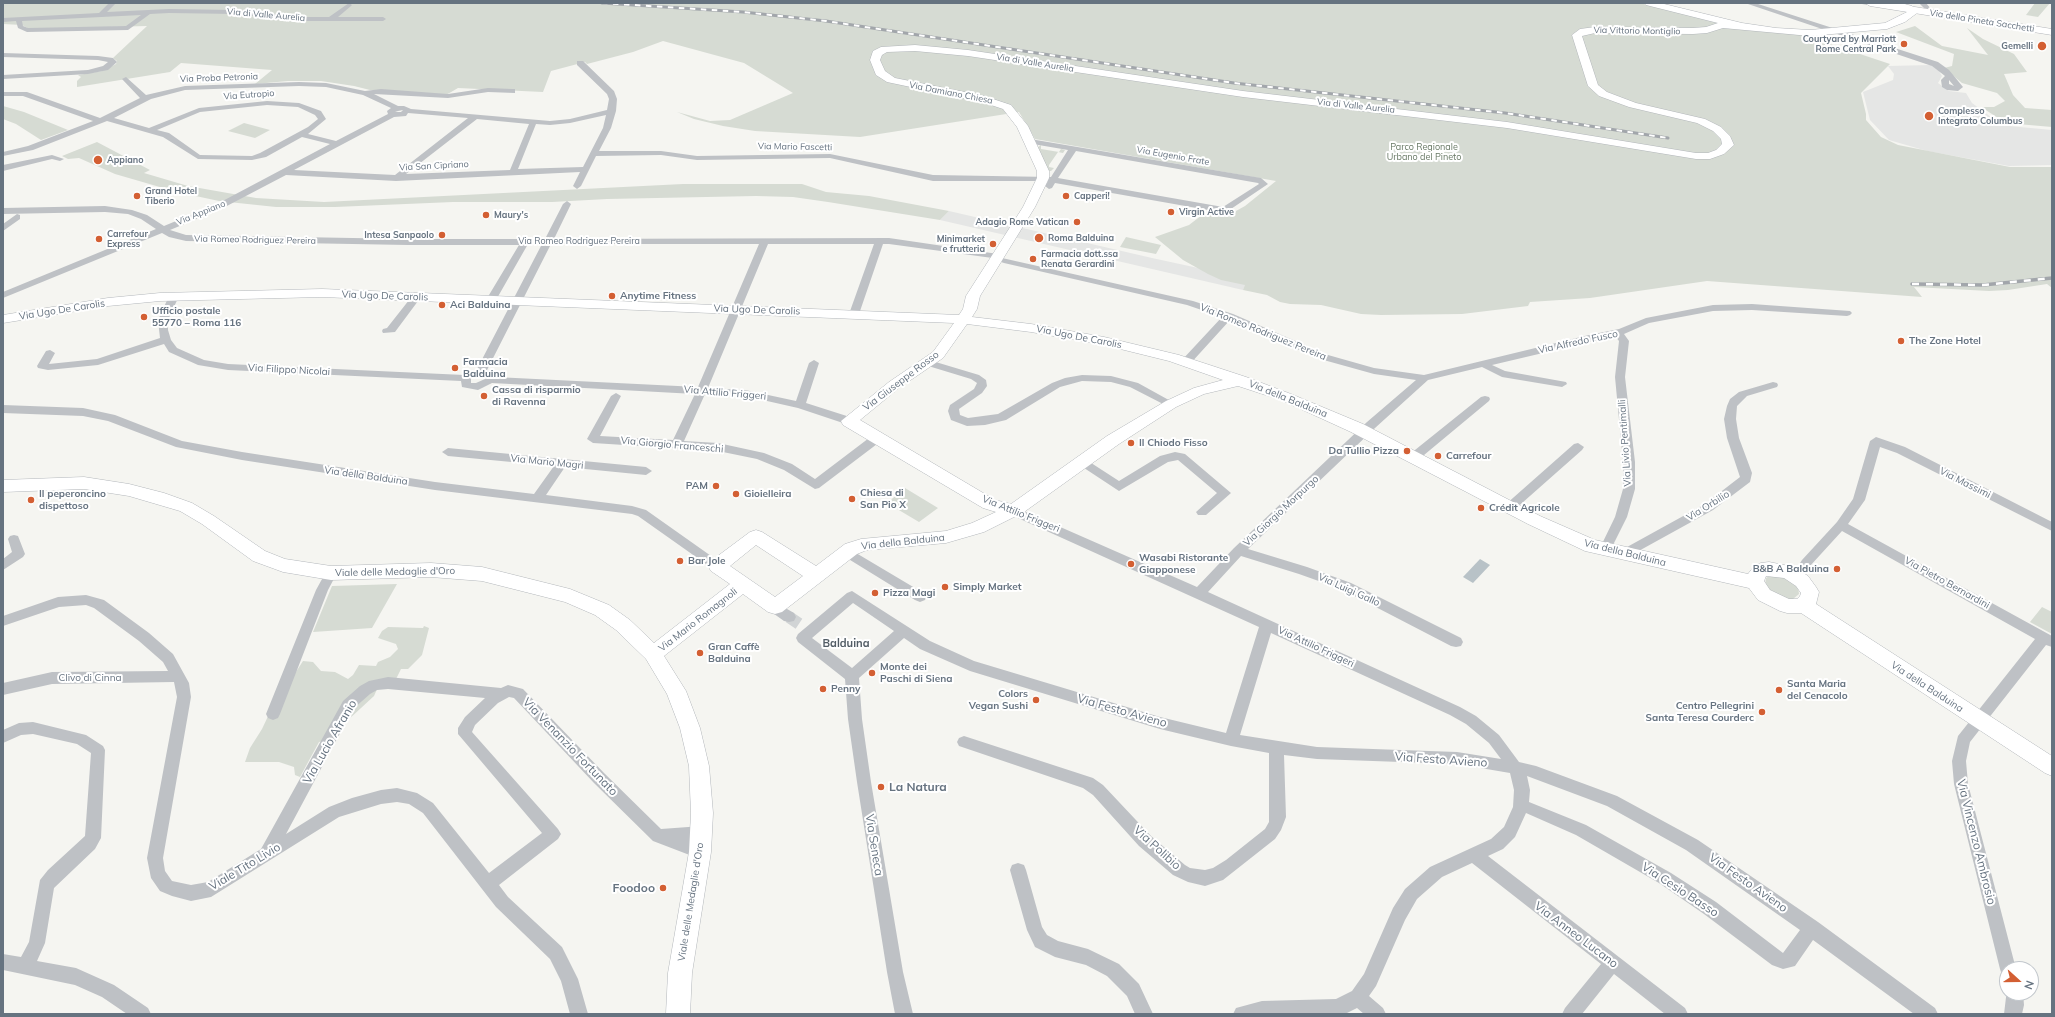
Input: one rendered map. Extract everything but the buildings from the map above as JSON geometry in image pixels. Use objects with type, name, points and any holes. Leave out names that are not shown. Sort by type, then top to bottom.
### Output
[{"type":"main road","name":"Via della Pineta Sacchetti","points":[[1900,3],[1925,6],[1975,17],[2052,26]]},
{"type":"main road","name":"Via della Pineta Sacchetti","points":[[1880,4],[1912,11],[2052,32]]},
{"type":"street","points":[[100,16],[113,3]]},
{"type":"street","points":[[169,10],[180,3]]},
{"type":"street","name":"Via Vittorio Montiglio","points":[[1649,3],[1684,13],[1742,26]]},
{"type":"street","points":[[1748,3],[1934,64],[1945,70],[1949,76]]},
{"type":"street","name":"Via della Pineta Sacchetti","points":[[1859,3],[1880,4]]},
{"type":"street","points":[[331,19],[349,5]]},
{"type":"street","points":[[235,12],[243,6]]},
{"type":"street","name":"Via di Valle Aurelia","points":[[4,23],[169,10],[235,12],[331,19],[383,19]]},
{"type":"street","points":[[1742,26],[1796,32],[1837,32],[1891,25],[1910,15],[1912,11]]},
{"type":"street","points":[[128,28],[148,12]]},
{"type":"street","name":"Via Vittorio Montiglio","points":[[1684,13],[1701,19],[1707,24],[1707,27],[1699,31]]},
{"type":"street","points":[[272,15],[291,19],[341,23]]},
{"type":"street","points":[[4,23],[19,22],[20,28],[27,30],[140,28]]},
{"type":"street","name":"Via Vittorio Montiglio","points":[[1701,121],[1633,105],[1603,94],[1593,86],[1577,37],[1581,32],[1595,30],[1699,31],[1722,25],[1742,26]]},
{"type":"street","name":"Via di Valle Aurelia","points":[[889,56],[912,52],[943,50],[1243,94],[1507,125],[1685,155],[1710,156],[1720,152],[1728,145],[1726,138],[1717,129],[1701,121]]},
{"type":"street","points":[[3,55],[98,58],[113,62],[105,68],[88,72],[3,77]]},
{"type":"street","name":"Via Damiano Chiesa","points":[[889,56],[883,71],[886,77],[903,84],[999,103],[1012,111],[1030,141],[1048,181]]},
{"type":"street","points":[[577,186],[607,128],[614,98],[612,93],[580,63]]},
{"type":"street","points":[[126,79],[144,98]]},
{"type":"street","name":"Via Proba Petronia","points":[[3,154],[30,148],[104,119],[144,98],[185,88],[240,88],[302,84],[342,87],[365,93],[392,105],[394,112]]},
{"type":"street","points":[[365,93],[381,91],[448,96],[488,90],[512,91]]},
{"type":"street","points":[[3,94],[24,94],[104,119],[150,130],[168,136],[195,156],[217,159],[259,156],[302,135],[338,144]]},
{"type":"street","name":"Via Eutropio","points":[[150,130],[202,109],[285,103],[299,105],[318,113],[321,116],[322,119],[316,126],[302,135]]},
{"type":"street","name":"Via Appiano","points":[[3,295],[220,206],[338,144],[394,112],[401,114],[407,111],[474,118]]},
{"type":"street","points":[[396,178],[474,118],[561,123],[612,111]]},
{"type":"street","points":[[513,172],[533,122]]},
{"type":"street","name":"Via Eugenio Frate","points":[[1030,141],[1264,182],[1263,186],[1225,210]]},
{"type":"street","points":[[1048,181],[1073,149]]},
{"type":"street","name":"Via Mario Fascetti","points":[[593,154],[662,153],[697,158],[830,156],[933,178],[1048,181],[1225,210]]},
{"type":"street","points":[[3,168],[52,157],[60,160]]},
{"type":"street","name":"Via San Cipriano","points":[[284,172],[396,178],[585,169]]},
{"type":"street","name":"Via Giuseppe Rosso","points":[[849,421],[899,381],[929,363],[944,349],[967,314],[981,298],[1001,259],[1019,229],[1038,206],[1048,181]]},
{"type":"street","points":[[481,372],[567,204]]},
{"type":"street","name":"Via Romeo Rodriguez Pereira","points":[[3,211],[105,210],[129,212],[144,217],[161,230],[172,235],[186,238],[525,242],[880,240],[910,243],[1001,259],[1164,296],[1229,316],[1324,357],[1374,371],[1404,374]]},
{"type":"street","points":[[3,228],[17,217]]},
{"type":"street","points":[[854,314],[880,240]]},
{"type":"street","points":[[677,443],[702,390],[765,241]]},
{"type":"street","points":[[491,300],[525,242]]},
{"type":"street","name":"Via Ugo De Carolis","points":[[3,319],[108,302],[174,296],[278,293],[854,314],[967,314],[1080,336],[1186,362],[1241,380]]},
{"type":"street","points":[[50,353],[42,366],[48,367],[98,362],[166,340],[163,330],[163,320],[174,296]]},
{"type":"street","points":[[387,331],[391,330],[416,297]]},
{"type":"street","name":"Via Alfredo Fusco","points":[[1404,374],[1424,378],[1589,338],[1618,333],[1653,318],[1713,308],[1768,308],[1848,313]]},
{"type":"street","points":[[1186,362],[1229,316]]},
{"type":"street","name":"Via Livio Pentimalli","points":[[1605,550],[1621,517],[1629,489],[1629,462],[1620,369],[1624,341],[1618,333]]},
{"type":"street","name":"Via Filippo Nicolai","points":[[166,340],[168,345],[181,354],[202,363],[221,366],[466,378]]},
{"type":"street","points":[[800,405],[814,362]]},
{"type":"street","points":[[929,363],[975,377],[982,382],[978,391],[954,407],[953,411],[956,417],[967,422],[985,421],[1002,417],[1056,385],[1069,380],[1082,378],[1105,378],[1128,383],[1144,389],[1171,404]]},
{"type":"street","points":[[1484,364],[1502,374],[1562,384]]},
{"type":"street","points":[[481,372],[490,375],[490,380],[481,386],[473,387],[466,385],[466,378],[472,374],[481,372]]},
{"type":"street","name":"Via Giorgio Morpurgo","points":[[1200,593],[1238,551],[1364,432],[1424,378]]},
{"type":"street","name":"Via Attilio Friggeri","points":[[490,380],[702,390],[758,395],[800,405],[849,421],[989,504],[1025,514],[1200,593],[1466,717],[1494,739],[1520,778],[1522,790],[1521,807],[1514,826],[1501,841],[1442,869],[1411,894],[1399,914],[1370,980],[1358,997]]},
{"type":"street","name":"Via della Balduina","points":[[742,585],[782,612],[815,575],[846,552],[863,545],[921,540],[955,535],[978,528],[1013,511],[1080,462],[1171,404],[1199,391],[1241,380],[1309,406],[1364,432],[1573,540],[1622,554],[1755,582]]},
{"type":"street","name":"Via Orbilio","points":[[1622,554],[1709,507],[1746,479],[1746,474],[1733,438],[1730,419],[1732,406],[1734,402],[1743,394],[1773,385]]},
{"type":"street","name":"Via Giorgio Franceschi","points":[[616,396],[593,439],[677,443],[718,447],[760,456],[788,467],[815,485],[877,438]]},
{"type":"street","points":[[1414,457],[1485,399]]},
{"type":"street","name":"Via della Balduina","points":[[3,409],[84,412],[110,418],[164,439],[190,447],[314,468],[637,512],[717,566]]},
{"type":"street","name":"Via Massimi","points":[[1841,525],[1860,496],[1876,441],[1902,450],[2052,527]]},
{"type":"street","points":[[1509,508],[1578,447]]},
{"type":"street","name":"Via Mario Magri","points":[[448,452],[646,471]]},
{"type":"street","points":[[1080,462],[1119,488],[1164,459],[1175,456],[1181,457],[1225,493],[1202,512]]},
{"type":"street","points":[[537,499],[562,463]]},
{"type":"street","name":"Viale delle Medaglie d'Oro","points":[[7,488],[84,483],[150,494],[179,504],[197,513],[264,558],[283,565],[331,573],[455,571],[482,574],[531,584],[570,596],[602,610],[632,632],[653,654],[676,691],[693,740],[700,782],[702,833],[682,961],[678,1014]]},
{"type":"street","points":[[1797,577],[1806,563],[1841,525]]},
{"type":"street","name":"Via Pietro Bernardini","points":[[1841,525],[2048,640]]},
{"type":"street","points":[[742,585],[717,566],[756,536],[815,575]]},
{"type":"street","points":[[3,565],[19,554],[14,539]]},
{"type":"street","name":"Via Luigi Gallo","points":[[1238,551],[1303,570],[1346,586],[1456,642]]},
{"type":"street","points":[[846,552],[920,597]]},
{"type":"street","points":[[1769,569],[1780,570],[1797,577],[1810,592],[1809,600],[1804,605],[1795,607],[1780,604],[1764,595],[1755,582],[1758,572],[1769,569]]},
{"type":"street","points":[[273,714],[322,590],[331,573]]},
{"type":"street","name":"Via Mario Romagnoli","points":[[653,654],[742,585]]},
{"type":"street","name":"Via Festo Avieno","points":[[852,676],[803,638],[807,629],[852,596],[925,645],[977,668],[1160,723],[1231,740],[1276,748],[1317,753],[1457,758],[1514,767],[1548,776],[1604,798],[1661,826],[1721,863],[1929,1014]]},
{"type":"street","name":"Viale Tito Livio","points":[[3,621],[63,601],[79,600],[96,603],[156,647],[168,658],[184,690],[184,704],[155,858],[156,869],[159,877],[166,886],[171,889],[191,893],[201,892],[222,883],[326,817],[343,808],[381,797],[406,796],[418,800],[428,808],[487,885],[509,910],[537,933],[556,953],[569,979],[579,1014]]},
{"type":"street","name":"Via della Balduina","points":[[1804,605],[2052,767]]},
{"type":"street","points":[[1231,740],[1267,624]]},
{"type":"street","points":[[852,676],[902,631]]},
{"type":"street","name":"Via Vincenzo Ambrosio","points":[[2006,961],[1959,771],[1961,744],[1978,719],[2048,640]]},
{"type":"street","name":"Clivo di Cinna","points":[[3,689],[52,678],[178,676]]},
{"type":"street","name":"Via Seneca","points":[[852,676],[855,719],[863,774],[895,972],[904,1014]]},
{"type":"street","name":"Via Lucio Afranio","points":[[267,854],[348,705],[360,693],[374,685],[388,683],[501,694]]},
{"type":"street","name":"Via Venanzio Fortunato","points":[[501,694],[511,691],[518,693],[599,778],[658,836],[700,852]]},
{"type":"street","points":[[487,885],[553,834],[465,734],[465,728],[470,721],[501,694]]},
{"type":"street","points":[[3,737],[19,729],[33,728],[81,739],[98,750],[93,838],[89,844],[54,875],[46,886],[37,943],[26,966]]},
{"type":"street","name":"Via Polibio","points":[[964,742],[1037,764],[1088,783],[1098,790],[1145,841],[1179,870],[1188,875],[1206,878],[1217,875],[1229,868],[1270,834],[1276,825],[1278,817],[1276,748]]},
{"type":"street","name":"Via Cesio Basso","points":[[1530,808],[1581,830],[1665,878],[1710,908],[1778,959],[1783,961],[1789,960],[1812,928]]},
{"type":"street","points":[[658,836],[702,833]]},
{"type":"street","name":"Via Anneo Lucano","points":[[1474,855],[1679,1014]]},
{"type":"street","points":[[1018,870],[1034,930],[1041,941],[1055,949],[1094,960],[1113,970],[1133,990],[1144,1014]]},
{"type":"street","points":[[3,962],[64,974],[87,981],[117,996],[142,1014]]},
{"type":"street","points":[[1571,1014],[1612,962]]},
{"type":"street","points":[[1242,1014],[1271,1009],[1315,1010],[1336,1008],[1346,1005],[1358,997],[1377,1014]]},
{"type":"street","points":[[2013,1014],[2015,1001]]},
{"type":"shaded area","name":"Complesso Integrato Columbus","points":[[1931,65],[1939,71],[1942,76],[1938,83],[1949,91],[1966,93],[1972,103],[1999,123],[2009,126],[2052,130],[2052,165],[2009,166],[1927,151],[1889,140],[1870,120],[1863,92],[1893,80],[1894,74],[1888,66]]},
{"type":"shaded area","points":[[949,211],[1249,279],[1243,290],[940,220]]},
{"type":"shaded area","points":[[1480,559],[1490,565],[1473,583],[1463,577]]},
{"type":"green space","name":"Parco Regionale Urbano del Pineto","points":[[3,3],[1640,3],[1734,27],[1803,35],[1890,64],[1861,93],[1866,120],[1881,137],[1898,145],[2010,167],[2052,167],[2052,288],[2047,284],[2008,290],[1989,291],[1914,287],[1922,297],[1707,281],[1590,298],[1530,302],[1528,306],[1462,314],[1361,314],[1321,305],[1290,304],[1280,302],[1267,295],[1243,290],[1245,285],[1221,280],[1208,274],[1183,260],[1155,237],[1189,225],[1206,212],[1234,214],[1276,181],[1035,139],[1019,112],[860,137],[755,131],[723,126],[694,119],[677,112],[710,121],[730,120],[793,93],[744,63],[663,41],[633,52],[587,64],[585,62],[551,71],[543,92],[458,88],[446,95],[370,90],[321,81],[288,81],[255,84],[272,70],[181,63],[170,72],[77,87],[77,81],[81,77],[78,75],[102,71],[116,64],[117,61],[113,58],[147,26],[29,29],[22,25],[3,24]]},
{"type":"green space","points":[[2035,3],[2050,3],[2038,17],[2026,15]]},
{"type":"green space","points":[[1915,26],[1942,46],[1988,55],[1967,28],[1983,39],[2014,54],[2027,72],[2004,74],[2013,95],[2025,108],[2052,110],[2052,127],[2006,123],[1981,107],[1994,107],[2005,101],[1997,93],[1962,83],[1944,68],[1952,66],[1954,54],[1896,32]]},
{"type":"green space","points":[[3,106],[24,112],[68,130],[41,140],[16,124],[3,119]]},
{"type":"green space","points":[[244,123],[270,130],[255,138],[228,131]]},
{"type":"green space","points":[[97,142],[150,170],[144,173],[188,186],[256,198],[324,202],[683,184],[802,184],[826,192],[869,196],[949,211],[940,220],[793,197],[756,196],[607,199],[552,202],[453,202],[335,207],[276,207],[219,201],[177,192],[115,174],[79,158],[68,159],[62,156]]},
{"type":"green space","points":[[1041,145],[1041,149],[1059,152],[1061,149],[1065,150],[1063,153],[1058,152],[1049,165],[1049,167],[1054,168],[1051,171],[1048,171],[1038,147]]},
{"type":"green space","points":[[1126,237],[1161,245],[1156,254],[1120,247]]},
{"type":"green space","points":[[905,488],[938,508],[919,522],[887,503]]},
{"type":"green space","points":[[1769,576],[1784,577],[1798,587],[1799,594],[1793,599],[1788,599],[1771,593],[1765,585],[1766,578]]},
{"type":"green space","points":[[397,584],[372,628],[313,632],[332,586]]},
{"type":"green space","points":[[2042,607],[2052,612],[2052,634],[2030,622]]},
{"type":"green space","points":[[424,626],[429,628],[422,655],[408,669],[401,669],[395,681],[378,687],[374,696],[348,720],[337,738],[319,742],[300,777],[295,775],[294,767],[279,762],[245,762],[250,748],[262,729],[270,712],[303,661],[313,662],[321,671],[335,672],[348,679],[353,675],[359,665],[376,666],[378,662],[390,657],[398,649],[396,644],[378,638],[382,631],[388,627],[423,628]]},
{"type":"tunnel","points":[[789,617],[804,627]]},
{"type":"railway","points":[[602,3],[743,12],[826,21],[1234,83],[1505,113],[1668,138]]},
{"type":"railway","points":[[1912,284],[1983,285],[2052,278]]},
{"type":"place","name":"Courtyard by Marriott Rome Central Park","points":[[1904,44]]},
{"type":"place","name":"Gemelli","points":[[2042,46]]},
{"type":"place","name":"Complesso Integrato Columbus","points":[[1929,116]]},
{"type":"place","name":"Appiano","points":[[98,160]]},
{"type":"place","name":"Grand Hotel Tiberio","points":[[137,196]]},
{"type":"place","name":"Capperi!","points":[[1066,196]]},
{"type":"place","name":"Virgin Active","points":[[1171,212]]},
{"type":"place","name":"Maury's","points":[[486,215]]},
{"type":"place","name":"Adagio Rome Vatican","points":[[1077,222]]},
{"type":"place","name":"Intesa Sanpaolo","points":[[442,235]]},
{"type":"place","name":"Roma Balduina","points":[[1039,238]]},
{"type":"place","name":"Carrefour Express","points":[[99,239]]},
{"type":"place","name":"Minimarket e frutteria","points":[[993,244]]},
{"type":"place","name":"Farmacia dott.ssa Renata Gerardini","points":[[1033,259]]},
{"type":"place","name":"Anytime Fitness","points":[[612,296]]},
{"type":"place","name":"Aci Balduina","points":[[442,305]]},
{"type":"place","name":"Ufficio postale 55770 – Roma 116","points":[[144,317]]},
{"type":"place","name":"The Zone Hotel","points":[[1901,341]]},
{"type":"place","name":"Farmacia Balduina","points":[[455,368]]},
{"type":"place","name":"Cassa di risparmio di Ravenna","points":[[484,396]]},
{"type":"place","name":"Il Chiodo Fisso","points":[[1131,443]]},
{"type":"place","name":"Da Tullio Pizza","points":[[1407,451]]},
{"type":"place","name":"Carrefour","points":[[1438,456]]},
{"type":"place","name":"PAM","points":[[716,486]]},
{"type":"place","name":"Gioielleira","points":[[736,494]]},
{"type":"place","name":"Chiesa di San Pio X","points":[[852,499]]},
{"type":"place","name":"Il peperoncino dispettoso","points":[[31,500]]},
{"type":"place","name":"Crédit Agricole","points":[[1481,508]]},
{"type":"place","name":"Bar Jole","points":[[680,561]]},
{"type":"place","name":"Wasabi Ristorante Giapponese","points":[[1131,564]]},
{"type":"place","name":"B&B A Balduina","points":[[1837,569]]},
{"type":"place","name":"Simply Market","points":[[945,587]]},
{"type":"place","name":"Pizza Magi","points":[[875,593]]},
{"type":"place","name":"Gran Caffè Balduina","points":[[700,653]]},
{"type":"place","name":"Monte dei Paschi di Siena","points":[[872,673]]},
{"type":"place","name":"Penny","points":[[823,689]]},
{"type":"place","name":"Santa Maria del Cenacolo","points":[[1779,690]]},
{"type":"place","name":"Colors Vegan Sushi","points":[[1036,700]]},
{"type":"place","name":"Centro Pellegrini Santa Teresa Courderc","points":[[1762,712]]},
{"type":"place","name":"La Natura","points":[[881,787]]},
{"type":"place","name":"Foodoo","points":[[663,888]]},
{"type":"district","name":"Balduina","points":[[846,644]]}]
